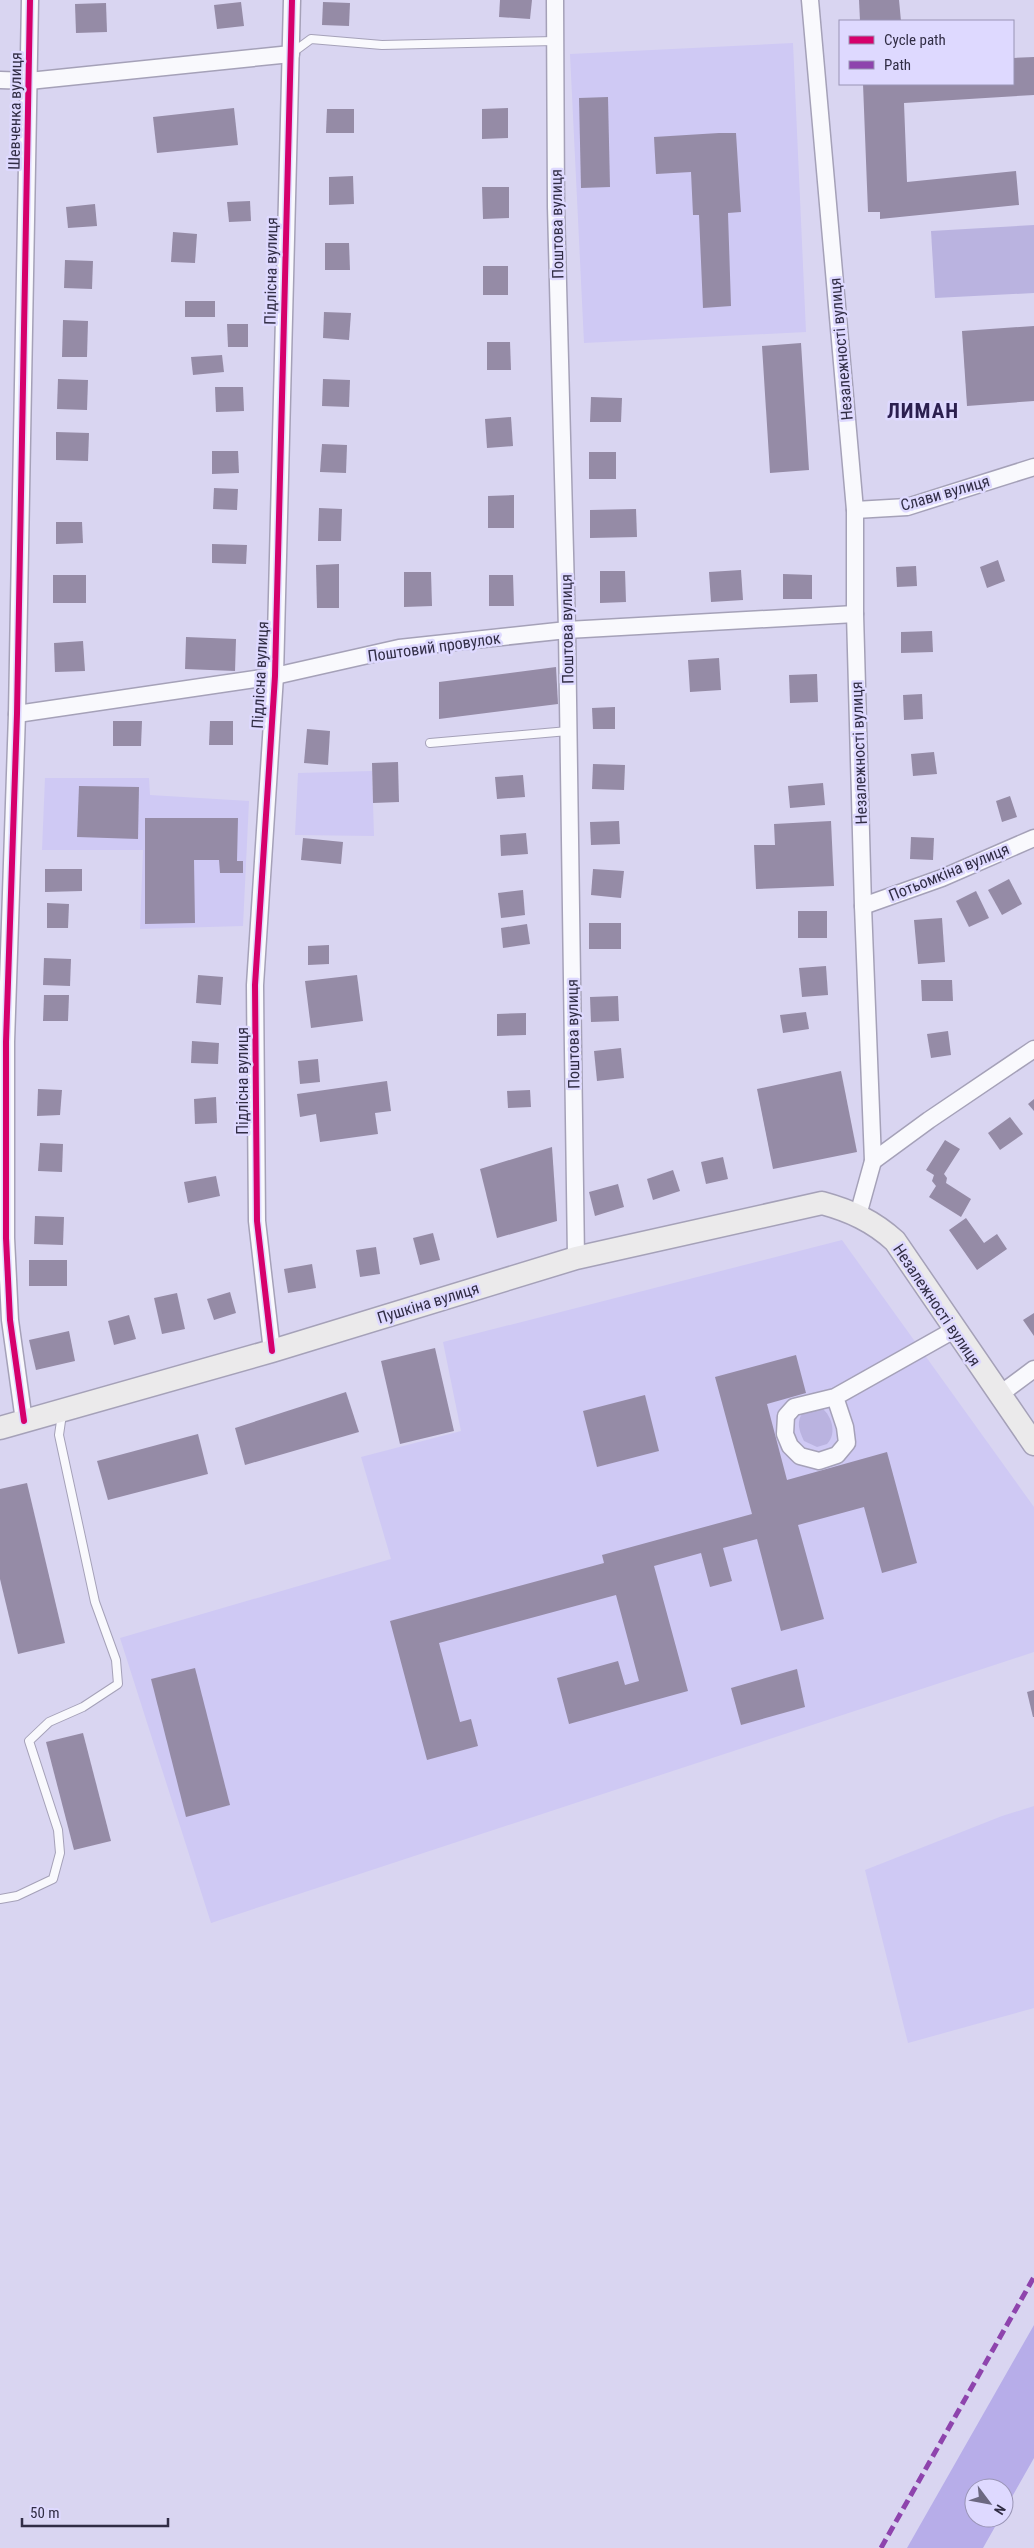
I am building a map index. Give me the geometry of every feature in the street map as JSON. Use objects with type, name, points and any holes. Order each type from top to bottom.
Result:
[{"type":"main road","name":"Пушкіна вулиця","points":[[0,1428],[272,1351],[576,1258],[822,1203],[858,1214]]},
{"type":"main road","name":"Незалежності вулиця","points":[[858,1214],[878,1226],[895,1241],[998,1395],[1034,1444]]},
{"type":"street","name":"Шевченка вулиця","points":[[24,1421],[4,1282],[6,1238],[3,1043],[7,799],[17,714],[30,0]]},
{"type":"street","name":"Підлісна вулиця","points":[[272,1351],[257,1221],[255,986],[275,676],[292,0]]},
{"type":"street","name":"Поштова вулиця","points":[[555,0],[556,207],[567,630],[576,1258]]},
{"type":"street","name":"Незалежності вулиця","points":[[810,0],[855,510],[855,614],[863,906],[873,1161],[858,1214]]},
{"type":"street","points":[[0,80],[29,81],[290,54]]},
{"type":"street","name":"Слави вулиця","points":[[855,510],[907,507],[1034,467]]},
{"type":"street","name":"Поштовий провулок","points":[[17,714],[275,676],[399,648],[567,630],[855,614]]},
{"type":"street","name":"Потьомкіна вулиця","points":[[863,906],[942,878],[1034,838]]},
{"type":"street","points":[[873,1161],[929,1120],[1034,1049]]},
{"type":"street","points":[[835,1397],[954,1330]]},
{"type":"street","points":[[998,1395],[1034,1369]]},
{"type":"lane","points":[[290,54],[311,39],[382,45],[555,40]]},
{"type":"lane","points":[[430,743],[568,731]]},
{"type":"lane","points":[[0,1899],[17,1896],[53,1879],[60,1853],[58,1830],[29,1741],[49,1722],[83,1707],[118,1684],[116,1660],[95,1602],[59,1435],[63,1410]]},
{"type":"shaded area","points":[[793,43],[806,332],[584,343],[570,54]]},
{"type":"shaded area","points":[[1034,225],[1034,293],[935,298],[931,231]]},
{"type":"shaded area","points":[[372,771],[374,836],[295,835],[298,773]]},
{"type":"shaded area","points":[[45,778],[149,778],[150,795],[249,801],[243,926],[140,929],[143,850],[42,850]]},
{"type":"shaded area","points":[[842,1240],[1034,1507],[1034,1652],[211,1923],[120,1638],[391,1559],[361,1457],[461,1431],[443,1342]]},
{"type":"shaded area","points":[[819,1406],[830,1418],[832,1434],[827,1444],[817,1447],[804,1441],[800,1432],[799,1421],[805,1409]]},
{"type":"shaded area","points":[[1034,1806],[1034,2008],[908,2043],[865,1870],[1002,1816]]},
{"type":"shaded area","points":[[1034,2325],[1034,2458],[1014,2493],[1014,2478],[964,2478],[964,2528],[994,2528],[983,2548],[907,2548]]},
{"type":"building","points":[[500,0],[532,0],[530,19],[499,17]]},
{"type":"building","points":[[859,0],[899,0],[901,20],[860,20]]},
{"type":"building","points":[[241,2],[244,26],[217,29],[214,5]]},
{"type":"building","points":[[323,2],[350,3],[349,26],[322,25]]},
{"type":"building","points":[[106,3],[107,32],[76,33],[75,4]]},
{"type":"building","points":[[1034,57],[1034,95],[904,103],[907,182],[1016,171],[1019,205],[880,219],[880,212],[868,212],[863,85],[1014,85],[1014,58]]},
{"type":"building","points":[[608,97],[610,187],[581,188],[579,98]]},
{"type":"building","points":[[234,108],[238,145],[157,153],[153,117]]},
{"type":"building","points":[[508,108],[508,138],[482,139],[482,109]]},
{"type":"building","points":[[327,109],[354,109],[354,133],[326,133]]},
{"type":"building","points":[[736,133],[741,212],[728,213],[731,306],[703,308],[699,215],[693,215],[691,172],[656,174],[654,137]]},
{"type":"building","points":[[353,176],[354,204],[329,205],[329,177]]},
{"type":"building","points":[[482,187],[509,187],[509,218],[483,219]]},
{"type":"building","points":[[250,201],[251,221],[229,222],[227,202]]},
{"type":"building","points":[[95,204],[97,226],[68,228],[66,207]]},
{"type":"building","points":[[173,232],[197,234],[195,263],[171,262]]},
{"type":"building","points":[[325,243],[349,243],[350,270],[325,270]]},
{"type":"building","points":[[65,260],[93,261],[92,289],[64,288]]},
{"type":"building","points":[[483,266],[508,266],[508,295],[483,295]]},
{"type":"building","points":[[185,301],[215,301],[215,317],[185,317]]},
{"type":"building","points":[[324,312],[351,313],[349,340],[323,338]]},
{"type":"building","points":[[63,320],[88,321],[87,357],[62,357]]},
{"type":"building","points":[[227,324],[248,324],[248,347],[228,347]]},
{"type":"building","points":[[1034,326],[1034,401],[967,406],[962,331]]},
{"type":"building","points":[[487,342],[510,342],[511,370],[487,370]]},
{"type":"building","points":[[801,343],[809,470],[770,473],[762,346]]},
{"type":"building","points":[[222,355],[224,372],[193,375],[191,357]]},
{"type":"building","points":[[58,379],[88,380],[87,410],[57,409]]},
{"type":"building","points":[[323,379],[350,380],[349,407],[322,406]]},
{"type":"building","points":[[215,387],[243,387],[244,411],[216,412]]},
{"type":"building","points":[[591,397],[622,398],[621,422],[590,422]]},
{"type":"building","points":[[511,417],[513,446],[487,448],[485,419]]},
{"type":"building","points":[[56,432],[89,433],[88,461],[56,460]]},
{"type":"building","points":[[322,444],[347,445],[346,473],[320,472]]},
{"type":"building","points":[[212,451],[238,451],[239,473],[212,474]]},
{"type":"building","points":[[589,452],[616,452],[616,479],[589,479]]},
{"type":"building","points":[[214,488],[238,489],[237,510],[213,509]]},
{"type":"building","points":[[514,495],[514,528],[488,528],[488,496]]},
{"type":"building","points":[[319,508],[342,509],[341,541],[318,541]]},
{"type":"building","points":[[636,509],[637,537],[590,538],[590,510]]},
{"type":"building","points":[[56,522],[82,522],[83,543],[56,544]]},
{"type":"building","points":[[212,544],[247,545],[246,564],[212,563]]},
{"type":"building","points":[[998,560],[1005,581],[987,588],[980,567]]},
{"type":"building","points":[[339,564],[339,608],[317,608],[316,565]]},
{"type":"building","points":[[916,566],[917,586],[897,587],[896,567]]},
{"type":"building","points":[[741,570],[743,600],[711,602],[709,572]]},
{"type":"building","points":[[600,571],[625,571],[626,602],[600,603]]},
{"type":"building","points":[[404,572],[431,572],[432,606],[404,607]]},
{"type":"building","points":[[783,574],[812,575],[812,599],[783,599]]},
{"type":"building","points":[[53,575],[86,575],[86,603],[53,603]]},
{"type":"building","points":[[489,575],[513,575],[514,606],[489,606]]},
{"type":"building","points":[[932,631],[933,652],[901,653],[901,632]]},
{"type":"building","points":[[186,637],[236,639],[235,671],[185,669]]},
{"type":"building","points":[[83,641],[85,671],[55,672],[54,643]]},
{"type":"building","points":[[719,658],[721,690],[690,692],[688,660]]},
{"type":"building","points":[[556,667],[558,704],[439,719],[439,682]]},
{"type":"building","points":[[817,674],[818,702],[790,703],[789,675]]},
{"type":"building","points":[[922,694],[923,719],[904,720],[903,695]]},
{"type":"building","points":[[615,707],[615,729],[593,729],[592,708]]},
{"type":"building","points":[[113,721],[142,721],[141,746],[113,746]]},
{"type":"building","points":[[210,721],[233,721],[233,745],[209,745]]},
{"type":"building","points":[[307,729],[330,731],[328,765],[304,763]]},
{"type":"building","points":[[934,752],[937,774],[913,776],[911,754]]},
{"type":"building","points":[[398,762],[399,802],[373,803],[372,763]]},
{"type":"building","points":[[593,764],[625,765],[624,790],[592,789]]},
{"type":"building","points":[[523,775],[525,797],[497,799],[495,777]]},
{"type":"building","points":[[823,783],[825,805],[790,808],[788,786]]},
{"type":"building","points":[[79,786],[139,787],[138,839],[77,837]]},
{"type":"building","points":[[1010,796],[1017,817],[1002,822],[996,801]]},
{"type":"building","points":[[145,818],[238,818],[237,861],[243,861],[243,873],[220,873],[219,860],[194,860],[195,923],[145,924]]},
{"type":"building","points":[[619,821],[620,844],[591,845],[590,822]]},
{"type":"building","points":[[831,821],[834,886],[756,889],[754,845],[775,845],[774,824]]},
{"type":"building","points":[[526,833],[528,854],[501,856],[500,835]]},
{"type":"building","points":[[911,837],[934,838],[933,860],[910,859]]},
{"type":"building","points":[[303,838],[343,842],[341,864],[301,860]]},
{"type":"building","points":[[45,869],[82,869],[82,891],[45,892]]},
{"type":"building","points":[[593,869],[624,871],[621,898],[591,895]]},
{"type":"building","points":[[1009,879],[1022,904],[1002,915],[988,890]]},
{"type":"building","points":[[523,890],[525,915],[501,918],[498,893]]},
{"type":"building","points":[[976,891],[989,918],[969,927],[956,901]]},
{"type":"building","points":[[47,903],[69,904],[68,928],[47,928]]},
{"type":"building","points":[[798,911],[827,911],[827,938],[798,938]]},
{"type":"building","points":[[942,918],[945,962],[918,964],[914,920]]},
{"type":"building","points":[[589,923],[621,923],[621,949],[589,949]]},
{"type":"building","points":[[527,924],[530,944],[503,948],[501,928]]},
{"type":"building","points":[[329,945],[329,964],[308,965],[308,946]]},
{"type":"building","points":[[44,958],[71,959],[70,986],[43,985]]},
{"type":"building","points":[[826,966],[828,995],[802,997],[799,968]]},
{"type":"building","points":[[198,975],[223,977],[221,1005],[196,1003]]},
{"type":"building","points":[[357,975],[363,1021],[311,1028],[305,981]]},
{"type":"building","points":[[921,980],[952,980],[953,1001],[922,1001]]},
{"type":"building","points":[[44,995],[69,995],[68,1021],[43,1021]]},
{"type":"building","points":[[618,996],[619,1021],[591,1022],[590,997]]},
{"type":"building","points":[[806,1012],[809,1029],[783,1033],[780,1015]]},
{"type":"building","points":[[526,1013],[526,1035],[497,1036],[497,1014]]},
{"type":"building","points":[[948,1031],[951,1055],[931,1058],[927,1034]]},
{"type":"building","points":[[192,1041],[219,1043],[218,1064],[191,1063]]},
{"type":"building","points":[[621,1048],[624,1078],[597,1081],[594,1051]]},
{"type":"building","points":[[318,1059],[320,1082],[300,1084],[298,1061]]},
{"type":"building","points":[[841,1071],[857,1152],[773,1169],[757,1089]]},
{"type":"building","points":[[387,1081],[391,1111],[375,1113],[378,1134],[320,1142],[316,1114],[300,1117],[297,1094]]},
{"type":"building","points":[[38,1089],[62,1090],[60,1115],[37,1116]]},
{"type":"building","points":[[530,1090],[531,1107],[508,1108],[507,1091]]},
{"type":"building","points":[[216,1097],[217,1123],[195,1124],[194,1099]]},
{"type":"building","points":[[1034,1099],[1034,1111],[1028,1104]]},
{"type":"building","points":[[1010,1117],[1023,1134],[1000,1150],[988,1133]]},
{"type":"building","points":[[945,1140],[960,1149],[944,1174],[947,1178],[946,1183],[971,1199],[961,1217],[929,1197],[936,1186],[932,1181],[934,1175],[926,1170]]},
{"type":"building","points":[[40,1143],[63,1144],[62,1172],[38,1171]]},
{"type":"building","points":[[552,1147],[557,1221],[497,1238],[480,1169]]},
{"type":"building","points":[[723,1157],[728,1179],[706,1184],[701,1162]]},
{"type":"building","points":[[673,1170],[680,1191],[653,1200],[647,1179]]},
{"type":"building","points":[[216,1176],[220,1196],[188,1203],[184,1182]]},
{"type":"building","points":[[618,1184],[624,1207],[595,1216],[589,1192]]},
{"type":"building","points":[[35,1216],[64,1217],[63,1245],[34,1244]]},
{"type":"building","points":[[966,1218],[984,1243],[997,1234],[1007,1249],[977,1270],[949,1230]]},
{"type":"building","points":[[433,1233],[440,1260],[420,1265],[413,1238]]},
{"type":"building","points":[[376,1247],[380,1274],[360,1277],[356,1250]]},
{"type":"building","points":[[29,1260],[67,1260],[67,1286],[29,1286]]},
{"type":"building","points":[[312,1264],[316,1288],[288,1293],[284,1269]]},
{"type":"building","points":[[230,1292],[236,1313],[214,1320],[207,1299]]},
{"type":"building","points":[[177,1293],[185,1329],[162,1334],[154,1298]]},
{"type":"building","points":[[1034,1313],[1034,1336],[1023,1320]]},
{"type":"building","points":[[129,1315],[136,1339],[114,1345],[108,1321]]},
{"type":"building","points":[[69,1331],[75,1361],[36,1370],[29,1340]]},
{"type":"building","points":[[435,1348],[454,1431],[400,1444],[381,1361]]},
{"type":"building","points":[[796,1355],[806,1393],[767,1404],[787,1480],[887,1452],[917,1563],[882,1573],[864,1507],[798,1525],[824,1619],[781,1631],[757,1539],[723,1548],[732,1581],[710,1587],[701,1553],[654,1566],[688,1691],[569,1724],[557,1678],[618,1661],[625,1685],[639,1681],[616,1595],[439,1643],[460,1722],[471,1719],[478,1746],[427,1760],[390,1621],[604,1563],[602,1555],[752,1514],[715,1377]]},
{"type":"building","points":[[346,1392],[359,1432],[245,1465],[235,1428]]},
{"type":"building","points":[[645,1395],[659,1451],[597,1467],[583,1411]]},
{"type":"building","points":[[198,1434],[208,1474],[108,1500],[97,1461]]},
{"type":"building","points":[[27,1483],[65,1643],[18,1654],[0,1579],[0,1489]]},
{"type":"building","points":[[195,1668],[230,1805],[186,1817],[151,1679]]},
{"type":"building","points":[[797,1669],[805,1707],[741,1725],[731,1688]]},
{"type":"building","points":[[1034,1690],[1034,1717],[1033,1717],[1027,1692]]},
{"type":"building","points":[[83,1733],[111,1841],[74,1850],[46,1742]]},
{"type":"marked path","points":[[881,2548],[1034,2277]]},
{"type":"cycle path","points":[[24,1421],[10,1320],[6,1238],[6,1042],[17,714],[30,0]]},
{"type":"cycle path","points":[[272,1351],[257,1221],[255,985],[275,676],[292,0]]},
{"type":"district","name":"ЛИМАН","points":[[923,411]]}]
